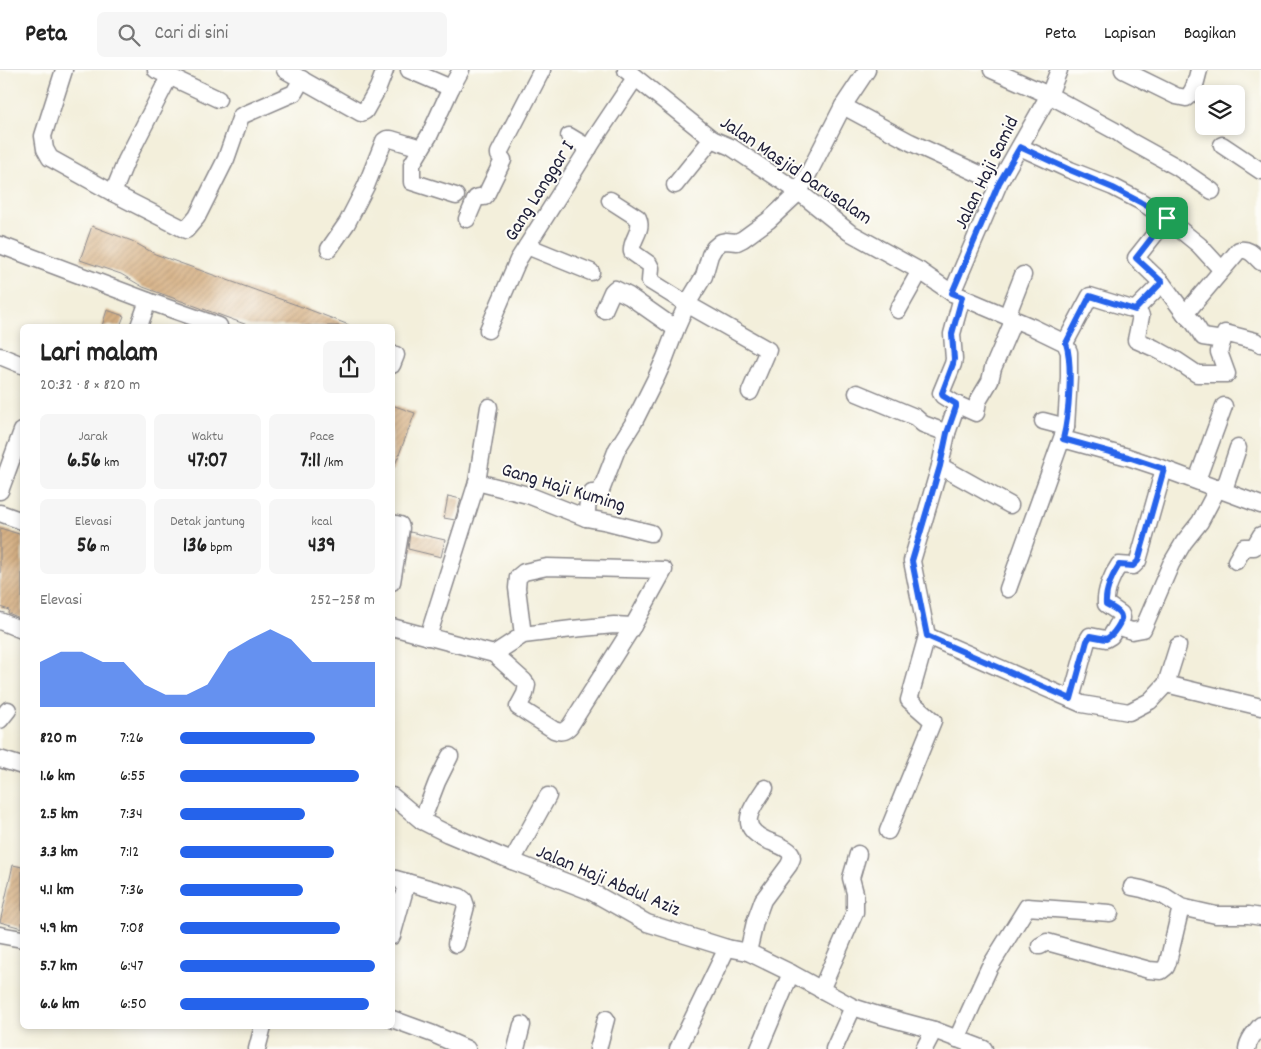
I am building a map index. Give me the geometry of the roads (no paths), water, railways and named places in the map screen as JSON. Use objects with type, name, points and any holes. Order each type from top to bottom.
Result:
[{"type":"street","points":[[64,70],[43,136],[45,149],[50,158],[186,230],[196,217],[226,159],[241,116],[294,93],[302,79]]},
{"type":"street","points":[[285,70],[359,112],[363,112],[378,88],[385,70]]},
{"type":"street","points":[[409,70],[451,88]]},
{"type":"street","points":[[456,196],[412,182],[412,164],[430,134],[461,70]]},
{"type":"street","points":[[467,219],[476,198],[486,195],[503,160],[499,153],[542,70]]},
{"type":"street","points":[[586,518],[588,502],[592,492],[600,493],[617,449],[634,422],[656,378],[687,304],[704,276],[714,248],[726,240],[737,242],[743,239],[769,220],[799,192],[843,106],[867,70]]},
{"type":"street","points":[[992,70],[1048,95],[1177,167],[1212,191]]},
{"type":"street","name":"Jalan Haji Samid","points":[[956,404],[943,396],[942,393],[954,359],[952,334],[957,295],[999,183],[1048,95],[1059,70]]},
{"type":"street","points":[[1123,70],[1176,96],[1186,98],[1193,91],[1199,70]]},
{"type":"street","points":[[113,193],[163,73],[218,100]]},
{"type":"street","name":"Jalan Masjid Darusalam","points":[[631,74],[712,139],[731,147],[799,192],[850,232],[920,271],[957,295],[1066,343]]},
{"type":"street","name":"Gang Langgar I","points":[[488,330],[518,260],[589,148],[631,74]]},
{"type":"street","points":[[843,106],[910,142],[999,183]]},
{"type":"street","points":[[569,136],[589,148]]},
{"type":"street","points":[[329,249],[347,224],[366,186],[384,141],[391,139],[420,148]]},
{"type":"street","points":[[674,185],[712,139]]},
{"type":"street","points":[[1222,144],[1261,171]]},
{"type":"street","points":[[1020,147],[1113,188],[1167,218],[1200,244],[1222,270]]},
{"type":"street","points":[[610,200],[634,215],[640,222],[640,227],[631,247],[632,252],[649,264],[650,281],[768,350],[750,392]]},
{"type":"street","points":[[1167,218],[1136,258],[1162,282],[1203,337],[1223,340]]},
{"type":"street","points":[[0,245],[213,324]]},
{"type":"street","points":[[527,246],[591,272]]},
{"type":"street","points":[[1185,314],[1237,252],[1245,250],[1251,252],[1261,262]]},
{"type":"street","points":[[898,310],[920,271]]},
{"type":"street","points":[[888,831],[933,721],[909,700],[927,636],[912,561],[956,404],[976,413],[978,401],[990,381],[1023,275]]},
{"type":"street","points":[[1135,310],[1162,282]]},
{"type":"street","points":[[604,310],[615,289],[676,329]]},
{"type":"street","points":[[1008,590],[1064,433],[1069,377],[1069,352],[1066,343],[1090,296],[1135,310],[1141,316],[1136,340],[1176,360],[1197,374],[1227,374],[1219,352],[1225,333],[1261,344]]},
{"type":"street","points":[[139,324],[148,301]]},
{"type":"street","points":[[0,356],[20,364]]},
{"type":"street","points":[[857,393],[915,417],[922,424],[947,433]]},
{"type":"street","points":[[1197,480],[1224,406]]},
{"type":"street","points":[[477,482],[489,407]]},
{"type":"street","points":[[1043,421],[1064,433],[1197,480],[1261,505]]},
{"type":"street","points":[[0,491],[20,436]]},
{"type":"street","points":[[1117,626],[1132,631],[1143,629],[1171,564],[1221,489],[1238,448]]},
{"type":"street","points":[[940,466],[1010,505]]},
{"type":"street","points":[[1071,699],[1090,636],[1106,639],[1112,636],[1122,618],[1121,614],[1106,604],[1107,592],[1119,565],[1133,566],[1138,561],[1164,469]]},
{"type":"street","name":"Gang Haji Kuming","points":[[428,637],[477,482],[528,495],[586,518],[651,533]]},
{"type":"street","points":[[0,513],[20,520]]},
{"type":"street","points":[[395,524],[400,525],[401,528],[395,564]]},
{"type":"street","points":[[1236,561],[1241,550],[1254,547],[1261,535]]},
{"type":"street","points":[[395,628],[494,654],[527,685],[525,694],[518,707],[554,730],[564,731],[570,726],[634,626],[664,570],[547,567],[524,572],[518,577],[517,588],[523,635]]},
{"type":"street","points":[[0,622],[20,629]]},
{"type":"street","points":[[494,654],[523,635],[614,625],[634,626]]},
{"type":"street","points":[[927,636],[1082,704],[1129,712],[1150,701],[1166,684],[1178,646]]},
{"type":"street","points":[[1166,684],[1261,707]]},
{"type":"street","points":[[422,821],[437,782],[450,756]]},
{"type":"street","points":[[0,759],[20,765]]},
{"type":"street","points":[[748,952],[755,922],[764,900],[792,858],[791,853],[787,849],[758,837],[751,829],[748,820],[752,808],[765,788]]},
{"type":"street","points":[[512,861],[548,796]]},
{"type":"street","name":"Jalan Haji Abdul Aziz","points":[[395,798],[422,821],[448,834],[592,892],[647,923],[727,948],[748,952],[853,1007],[934,1030],[984,1049]]},
{"type":"street","points":[[821,990],[855,912],[855,893],[851,878],[858,854]]},
{"type":"street","points":[[395,915],[400,880],[460,897],[466,904],[456,944]]},
{"type":"street","points":[[1132,887],[1164,896],[1181,907],[1216,915],[1261,917]]},
{"type":"street","points":[[957,1039],[989,968],[1028,907],[1110,914]]},
{"type":"street","points":[[1040,946],[1047,942],[1149,970],[1161,971],[1166,968],[1168,962],[1181,907]]},
{"type":"street","points":[[0,935],[20,939]]},
{"type":"street","points":[[678,1049],[727,948]]},
{"type":"street","points":[[759,1049],[791,973]]},
{"type":"street","points":[[834,1049],[853,1007]]},
{"type":"street","points":[[395,1020],[466,1049]]},
{"type":"street","points":[[598,1049],[606,1020]]},
{"type":"street","points":[[516,1049],[522,1025]]},
{"type":"street","points":[[1247,1049],[1253,1035],[1261,1025]]},
{"type":"street","points":[[257,1049],[262,1029]]},
{"type":"street","points":[[924,1049],[934,1030]]}]
